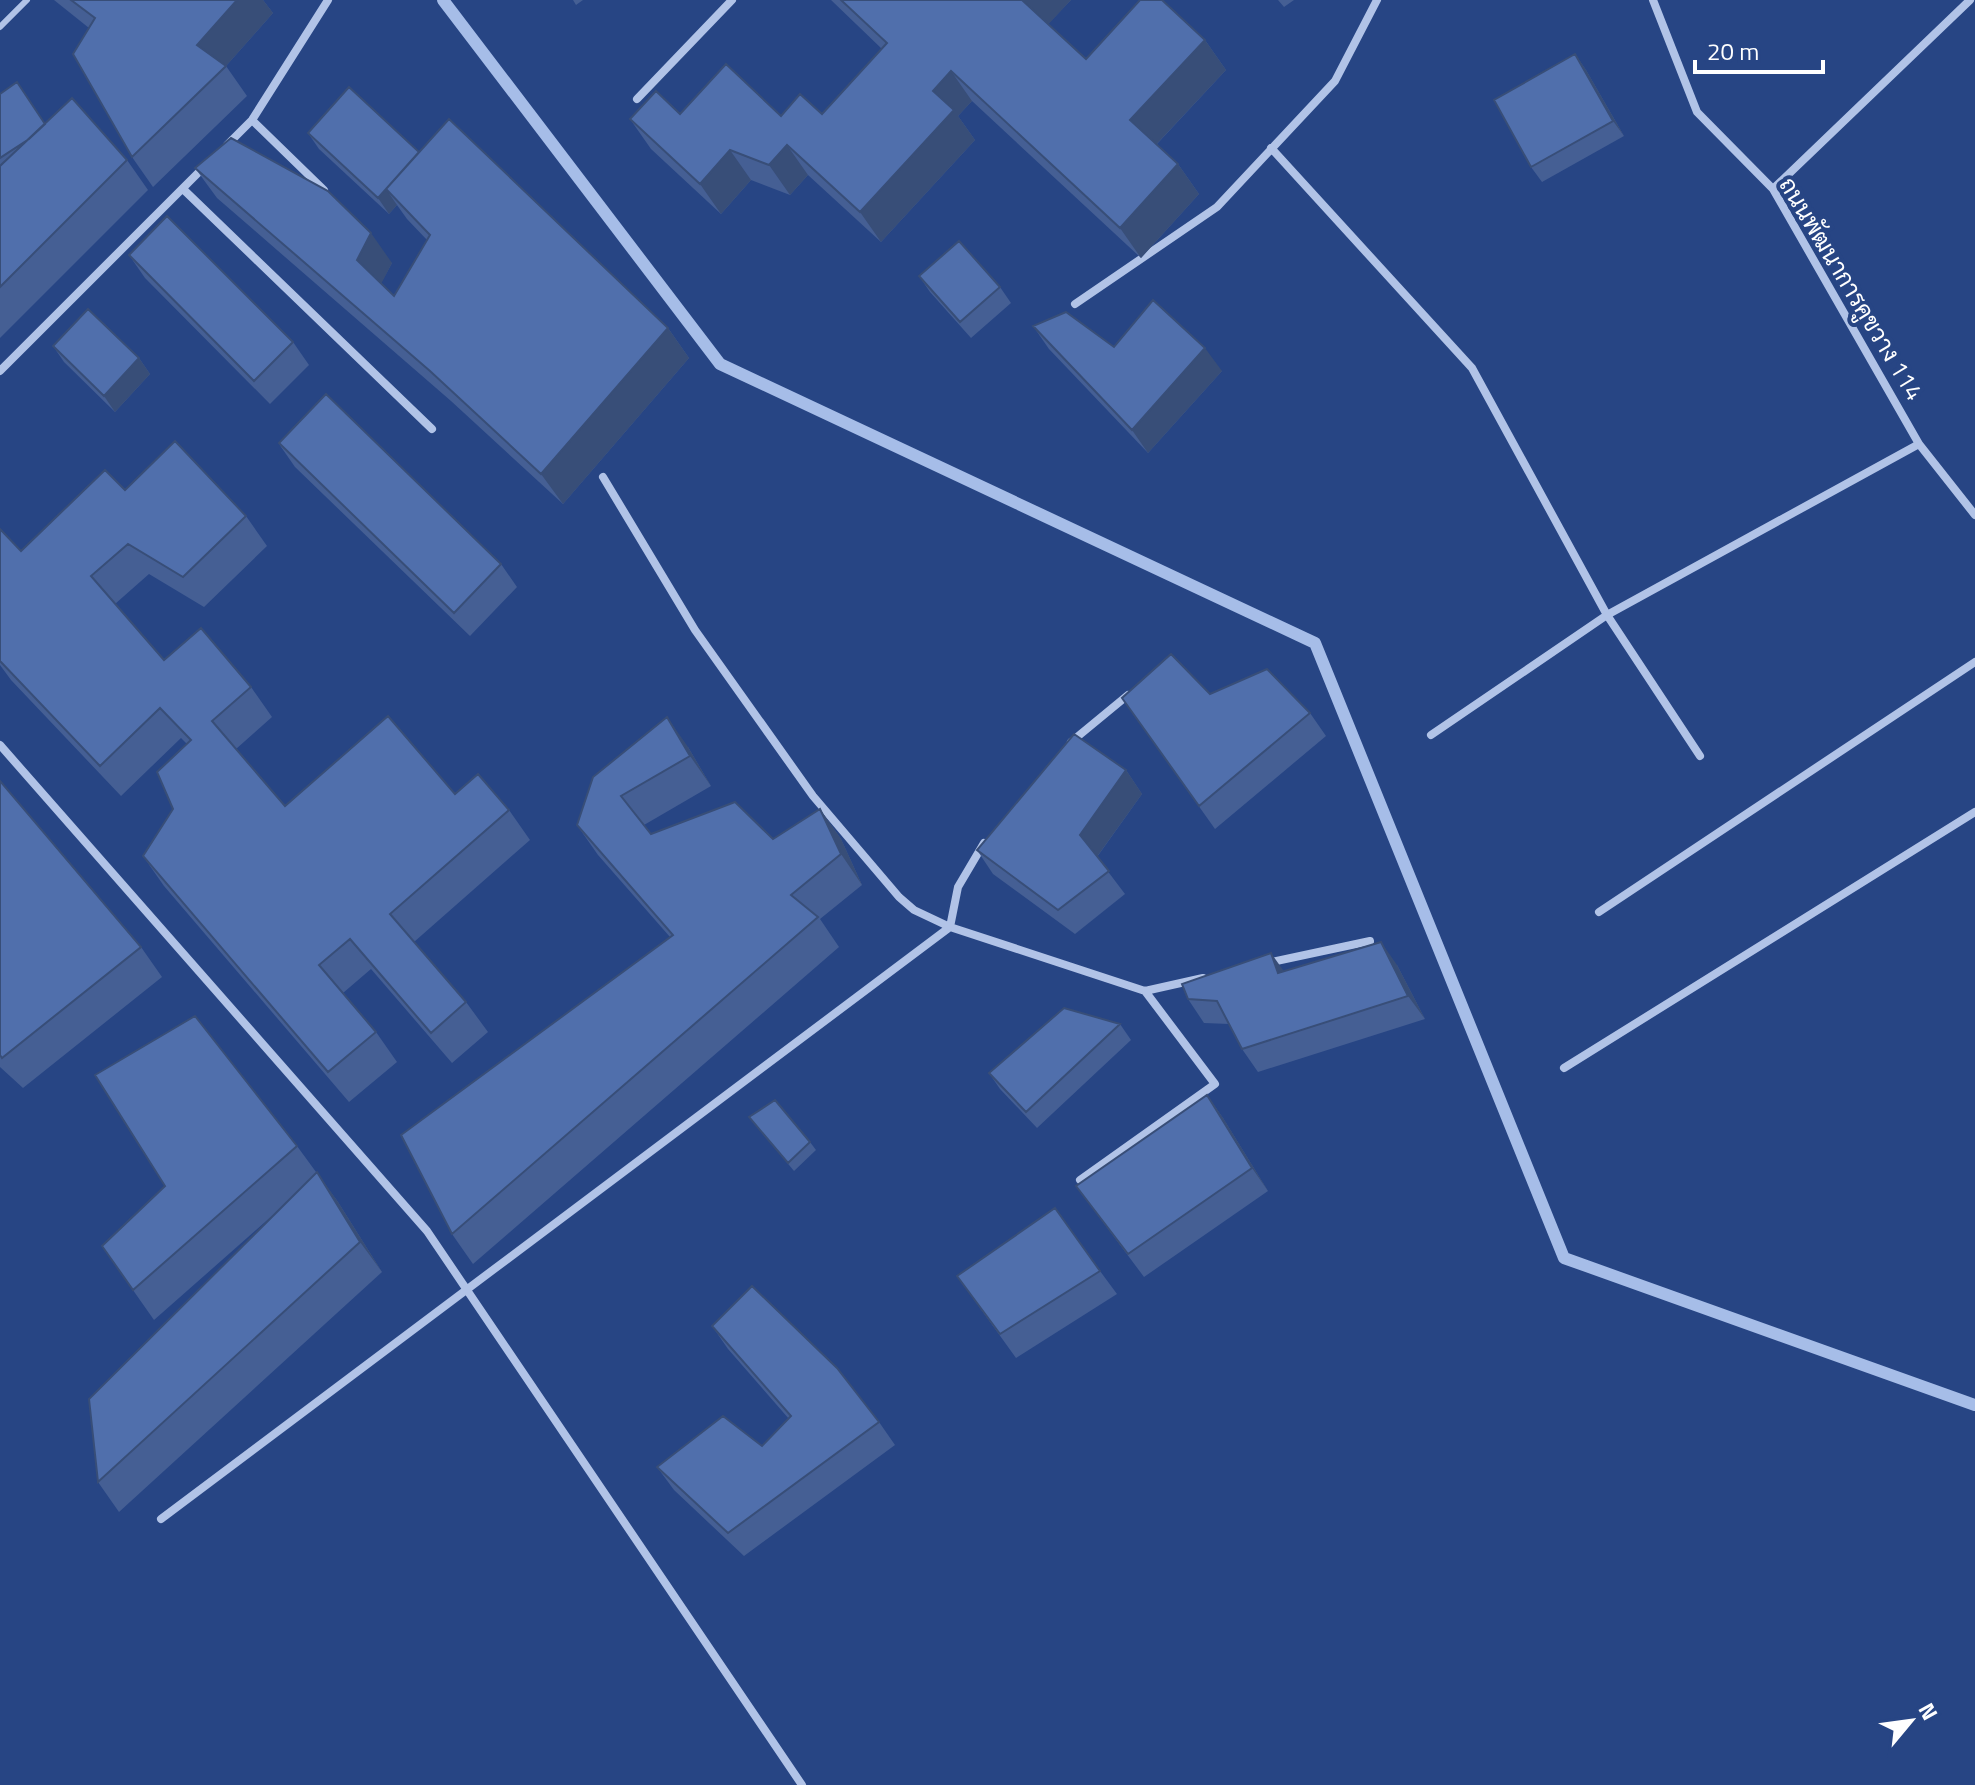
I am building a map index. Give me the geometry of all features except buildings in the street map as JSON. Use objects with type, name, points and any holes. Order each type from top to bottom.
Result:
[{"type":"street","points":[[222,149],[252,120],[328,0]]},
{"type":"street","points":[[637,99],[732,0]]},
{"type":"street","points":[[1075,304],[1217,207],[1335,81],[1377,0]]},
{"type":"street","name":"ถนนพัฒนาการคูขวาง 114","points":[[1653,0],[1697,112],[1773,189],[1919,444],[1975,515]]},
{"type":"street","points":[[1773,189],[1970,0]]},
{"type":"street","points":[[252,120],[324,190]]},
{"type":"street","points":[[1271,148],[1472,368],[1607,615],[1700,756]]},
{"type":"street","points":[[0,371],[213,159]]},
{"type":"street","points":[[183,189],[432,429]]},
{"type":"street","points":[[1431,735],[1607,615],[1919,444]]},
{"type":"street","points":[[603,477],[668,591],[813,796],[899,897],[914,910],[950,927],[1145,991],[1220,974]]},
{"type":"street","points":[[1599,912],[1975,662]]},
{"type":"street","points":[[1065,749],[1142,683]]},
{"type":"street","points":[[0,745],[427,1231],[466,1293],[802,1785]]},
{"type":"street","points":[[1564,1068],[1975,812]]},
{"type":"street","points":[[161,1519],[950,927],[958,887],[988,838]]},
{"type":"street","points":[[1250,967],[1370,941]]},
{"type":"street","points":[[1080,1180],[1215,1084],[1145,991]]},
{"type":"lane","points":[[0,27],[27,0]]},
{"type":"waterway","points":[[443,0],[720,364],[1315,643],[1564,1258],[1975,1405]]}]
